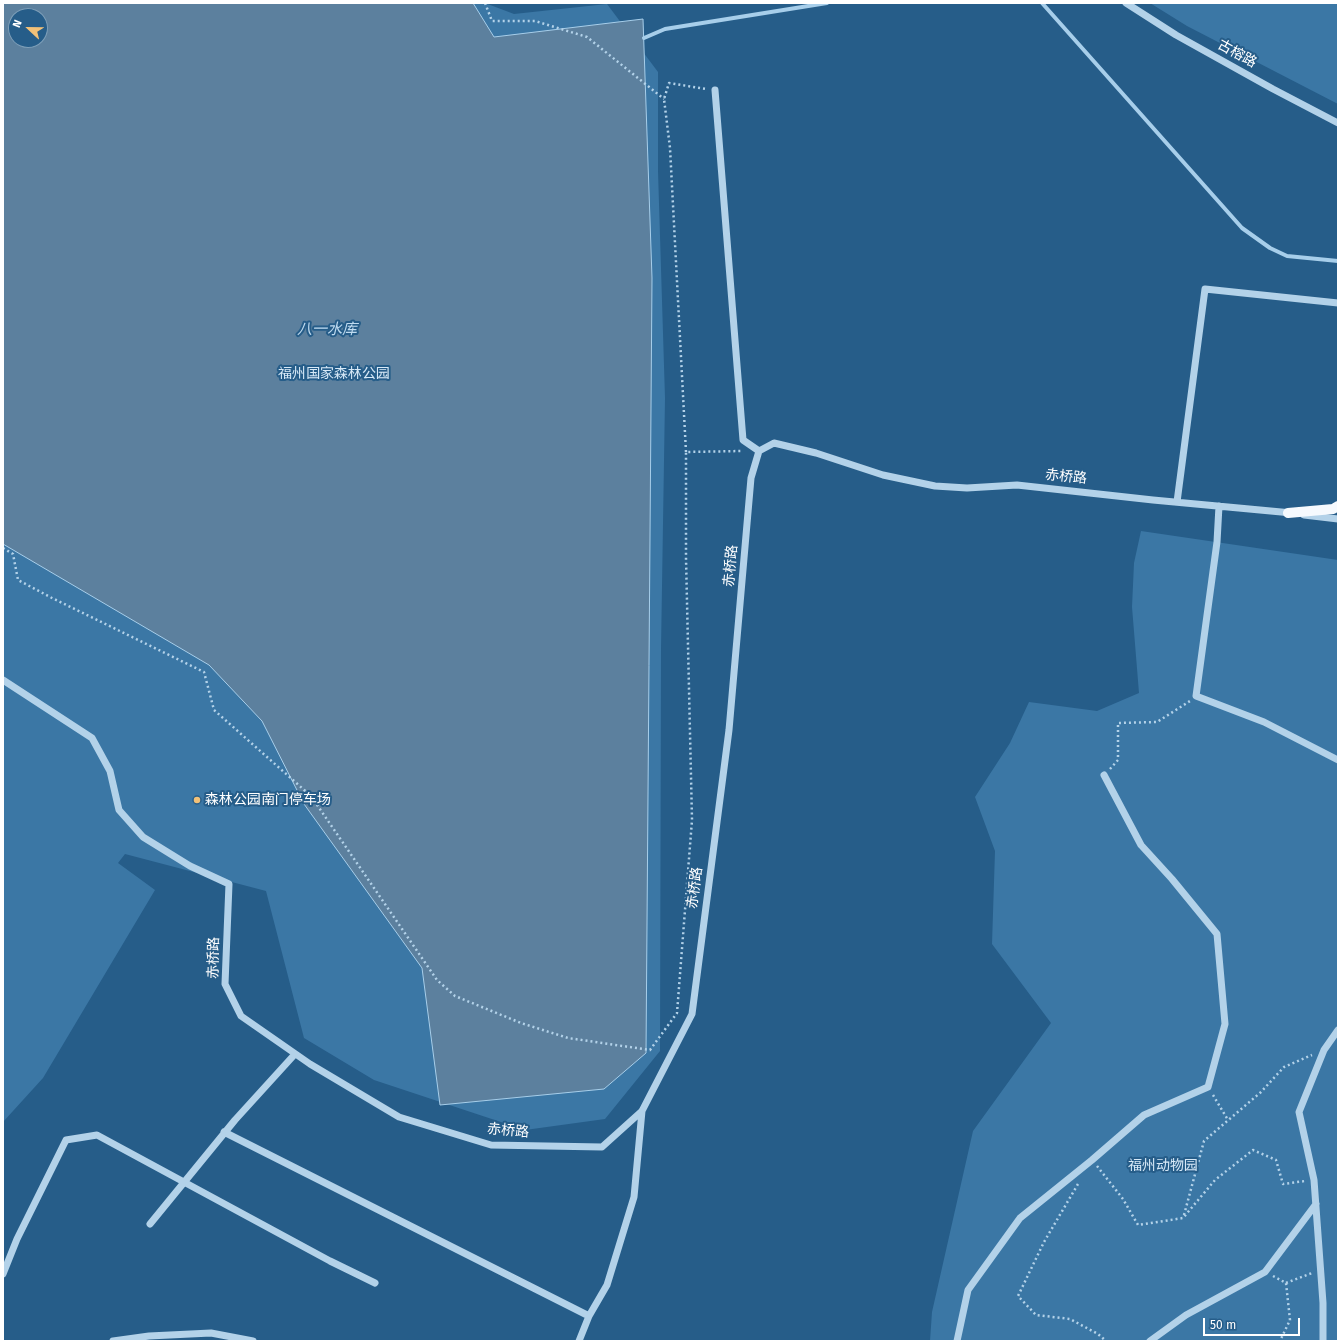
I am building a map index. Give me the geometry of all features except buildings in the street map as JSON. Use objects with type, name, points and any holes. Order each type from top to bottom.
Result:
[{"type":"main road","points":[[1288,513],[1333,509],[1338,506]]},
{"type":"street","name":"古榕路","points":[[1126,3],[1186,41],[1338,123]]},
{"type":"street","points":[[715,90],[743,440],[759,451]]},
{"type":"street","points":[[1177,502],[1205,289],[1338,302]]},
{"type":"street","name":"赤桥路","points":[[3,680],[92,738],[110,771],[118,810],[143,837],[190,866],[229,884],[225,984],[241,1016],[310,1064],[399,1117],[491,1145],[602,1147],[642,1111],[692,1014],[729,730],[751,478],[759,451],[774,443],[816,453],[883,475],[935,486],[968,488],[1017,485],[1338,519]]},
{"type":"street","points":[[1219,506],[1216,542],[1196,696],[1264,722],[1338,760]]},
{"type":"street","points":[[957,1341],[968,1290],[1020,1218],[1092,1160],[1144,1115],[1208,1087],[1225,1024],[1217,934],[1172,879],[1141,845],[1104,775]]},
{"type":"street","points":[[1322,1341],[1323,1303],[1314,1180],[1299,1112],[1324,1050],[1338,1030]]},
{"type":"street","points":[[150,1224],[224,1132],[296,1054]]},
{"type":"street","points":[[579,1341],[589,1316],[607,1285],[634,1197],[642,1111]]},
{"type":"street","points":[[224,1132],[589,1316]]},
{"type":"street","points":[[3,1274],[17,1239],[66,1140],[97,1135],[330,1261],[375,1283]]},
{"type":"street","points":[[1150,1341],[1186,1315],[1265,1272],[1316,1204]]},
{"type":"street","points":[[113,1341],[149,1336],[211,1333],[253,1341]]},
{"type":"path","points":[[485,3],[492,21],[535,21],[587,37],[664,99]]},
{"type":"path","points":[[3,548],[13,554],[18,580],[204,672],[214,710],[311,796],[437,980],[455,996],[521,1023],[568,1038],[650,1050],[677,1013],[692,820],[686,558],[686,452],[670,148],[664,99],[669,83],[715,90]]},
{"type":"path","points":[[686,452],[759,451]]},
{"type":"path","points":[[1104,775],[1118,760],[1118,723],[1157,722],[1196,696]]},
{"type":"path","points":[[1183,1218],[1204,1141],[1262,1092],[1284,1067],[1324,1050]]},
{"type":"path","points":[[1208,1087],[1228,1120]]},
{"type":"path","points":[[1092,1160],[1123,1200],[1138,1225],[1183,1218],[1215,1180],[1253,1150],[1276,1160],[1283,1184],[1314,1180]]},
{"type":"path","points":[[1081,1180],[1044,1242],[1018,1296],[1036,1315],[1070,1319],[1098,1334],[1106,1341]]},
{"type":"path","points":[[1265,1272],[1286,1282],[1321,1270]]},
{"type":"path","points":[[1280,1341],[1290,1320],[1286,1282]]},
{"type":"green space","name":"八一水库","points":[[3,3],[485,3],[514,14],[607,4],[658,72],[658,171],[665,398],[661,649],[660,1051],[605,1119],[525,1130],[374,1080],[304,1038],[266,891],[125,854],[118,863],[155,890],[43,1078],[3,1122]]},
{"type":"green space","points":[[1150,3],[1338,3],[1338,104],[1187,26]]},
{"type":"green space","name":"福州动物园","points":[[1141,531],[1338,560],[1338,1341],[930,1341],[932,1312],[973,1131],[1051,1023],[992,944],[995,851],[975,797],[1010,743],[1029,702],[1097,711],[1139,693],[1132,607],[1134,563]]},
{"type":"water","name":"八一水库","points":[[3,3],[473,3],[494,37],[643,19],[652,278],[646,1053],[604,1089],[440,1105],[422,968],[304,804],[262,721],[209,665],[3,544]]},
{"type":"waterway","points":[[644,38],[665,29],[827,3]]},
{"type":"waterway","points":[[1042,3],[1242,228],[1270,248],[1287,256],[1338,261]]},
{"type":"place","name":"森林公园南门停车场","points":[[197,800]]},
{"type":"park label","name":"福州国家森林公园","points":[[334,374]]}]
